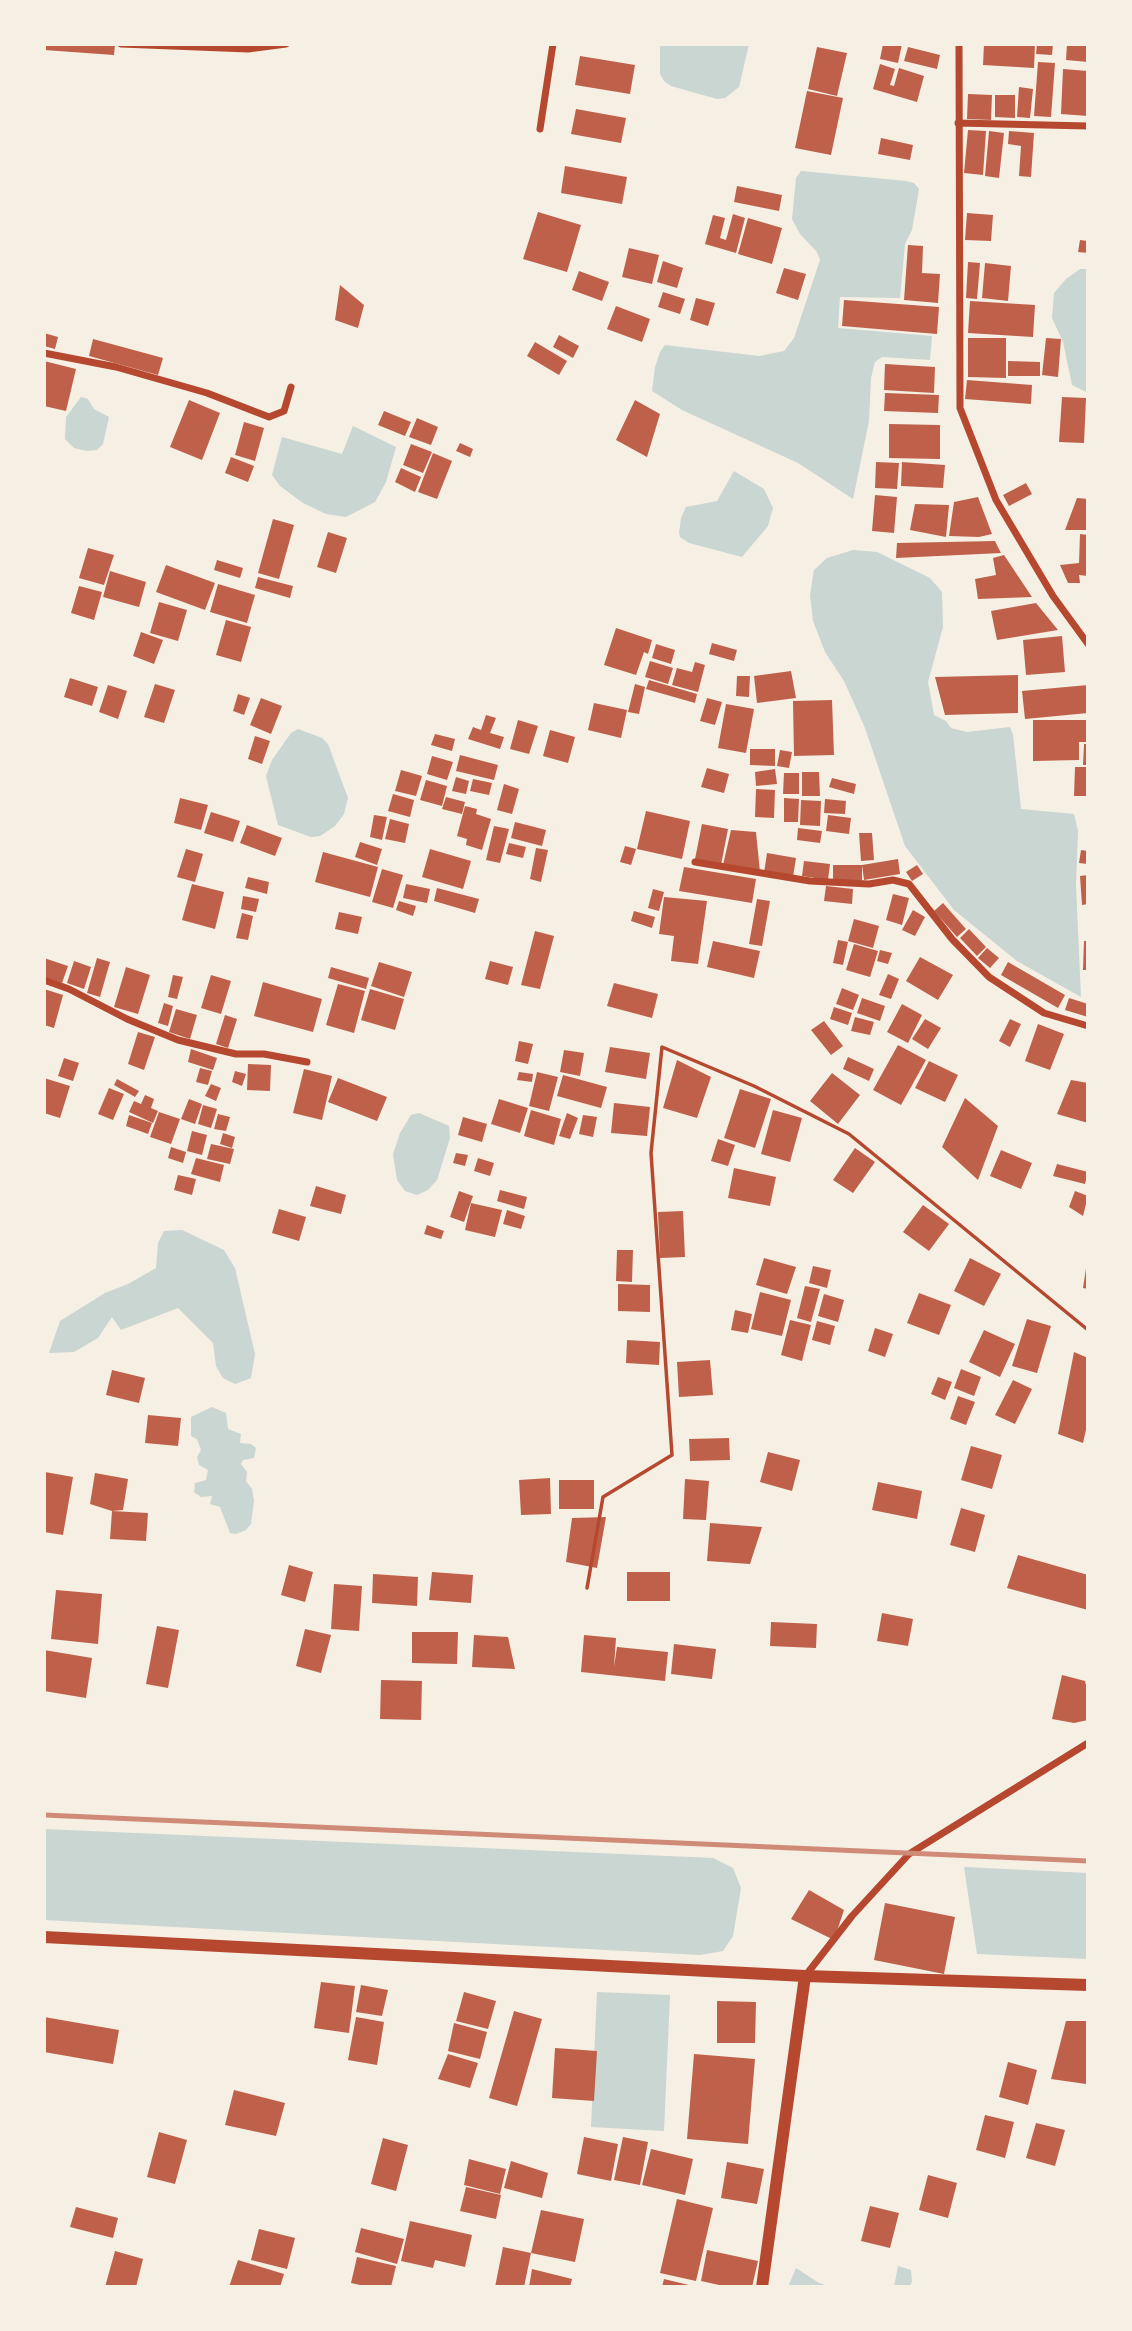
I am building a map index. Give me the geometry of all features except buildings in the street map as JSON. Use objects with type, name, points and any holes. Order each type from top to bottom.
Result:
[{"type":"street","points":[[121,44],[248,49],[286,44]]},
{"type":"street","points":[[540,129],[553,44]]},
{"type":"street","points":[[959,44],[957,122],[960,408],[996,500],[1053,596],[1088,644]]},
{"type":"street","points":[[957,122],[1088,126]]},
{"type":"street","points":[[44,353],[129,371],[207,393],[268,417],[284,411],[291,387]]},
{"type":"street","points":[[695,862],[810,881],[869,884],[893,880],[909,884],[952,939],[989,977],[1044,1013],[1088,1026]]},
{"type":"street","points":[[44,980],[178,1040],[236,1054],[264,1055],[307,1062]]},
{"type":"street","points":[[762,2287],[805,1976],[852,1916],[909,1854],[1088,1743]]},
{"type":"street","points":[[44,1937],[805,1976],[1088,1985]]},
{"type":"path","points":[[587,1588],[603,1497],[672,1455],[651,1153],[662,1047],[754,1086],[849,1134],[1088,1330]]},
{"type":"shaded area","points":[[660,44],[749,44],[739,87],[725,98],[717,99],[671,86],[660,74]]},
{"type":"shaded area","points":[[801,171],[906,181],[914,183],[919,189],[912,230],[905,244],[900,298],[840,297],[838,328],[932,336],[930,360],[882,357],[875,362],[871,378],[869,421],[853,499],[798,463],[682,410],[652,391],[655,367],[665,345],[759,356],[784,351],[794,338],[820,260],[792,219],[796,178]]},
{"type":"shaded area","points":[[1080,269],[1088,269],[1088,393],[1072,385],[1063,342],[1052,318],[1054,293],[1066,279]]},
{"type":"shaded area","points":[[81,397],[88,399],[94,409],[109,417],[103,444],[97,450],[74,448],[65,439],[66,417]]},
{"type":"shaded area","points":[[353,426],[396,447],[386,482],[375,502],[346,517],[326,514],[303,503],[280,486],[272,475],[282,437],[342,454]]},
{"type":"shaded area","points":[[734,471],[764,489],[773,508],[768,526],[742,557],[689,543],[680,537],[679,533],[686,507],[717,501]]},
{"type":"shaded area","points":[[853,550],[877,552],[930,578],[942,592],[943,627],[928,682],[934,715],[946,721],[951,728],[967,732],[1010,727],[1021,809],[1074,814],[1078,831],[1076,885],[1081,997],[1017,961],[954,910],[905,846],[865,728],[844,681],[825,652],[813,621],[810,595],[814,570],[827,558]]},
{"type":"shaded area","points":[[298,729],[322,738],[328,744],[348,798],[344,814],[335,826],[320,836],[311,837],[278,825],[266,776],[272,760],[291,733]]},
{"type":"shaded area","points":[[419,1113],[449,1126],[450,1138],[437,1180],[428,1190],[417,1195],[405,1191],[397,1180],[393,1154],[400,1133],[411,1115]]},
{"type":"shaded area","points":[[182,1230],[224,1250],[235,1268],[255,1354],[251,1378],[235,1384],[223,1378],[216,1366],[213,1343],[178,1308],[121,1330],[112,1317],[98,1338],[74,1352],[49,1353],[60,1321],[105,1293],[156,1268],[158,1243],[164,1231]]},
{"type":"shaded area","points":[[212,1407],[226,1413],[228,1429],[241,1434],[240,1443],[251,1444],[256,1448],[254,1458],[243,1460],[241,1464],[247,1472],[246,1481],[252,1489],[254,1501],[251,1524],[246,1530],[236,1534],[230,1533],[220,1507],[210,1504],[212,1496],[201,1497],[194,1492],[195,1483],[206,1480],[208,1470],[199,1465],[197,1457],[201,1450],[197,1439],[191,1436],[191,1417]]},
{"type":"shaded area","points":[[44,1829],[713,1858],[733,1868],[741,1888],[733,1936],[723,1951],[700,1955],[44,1920]]},
{"type":"shaded area","points":[[964,1867],[1088,1873],[1088,1959],[977,1954]]},
{"type":"shaded area","points":[[597,1992],[670,1995],[664,2131],[591,2127]]},
{"type":"shaded area","points":[[898,2266],[911,2270],[910,2287],[894,2287]]},
{"type":"shaded area","points":[[796,2268],[819,2283],[831,2287],[788,2287]]},
{"type":"railway","points":[[44,1815],[1088,1861]]}]
